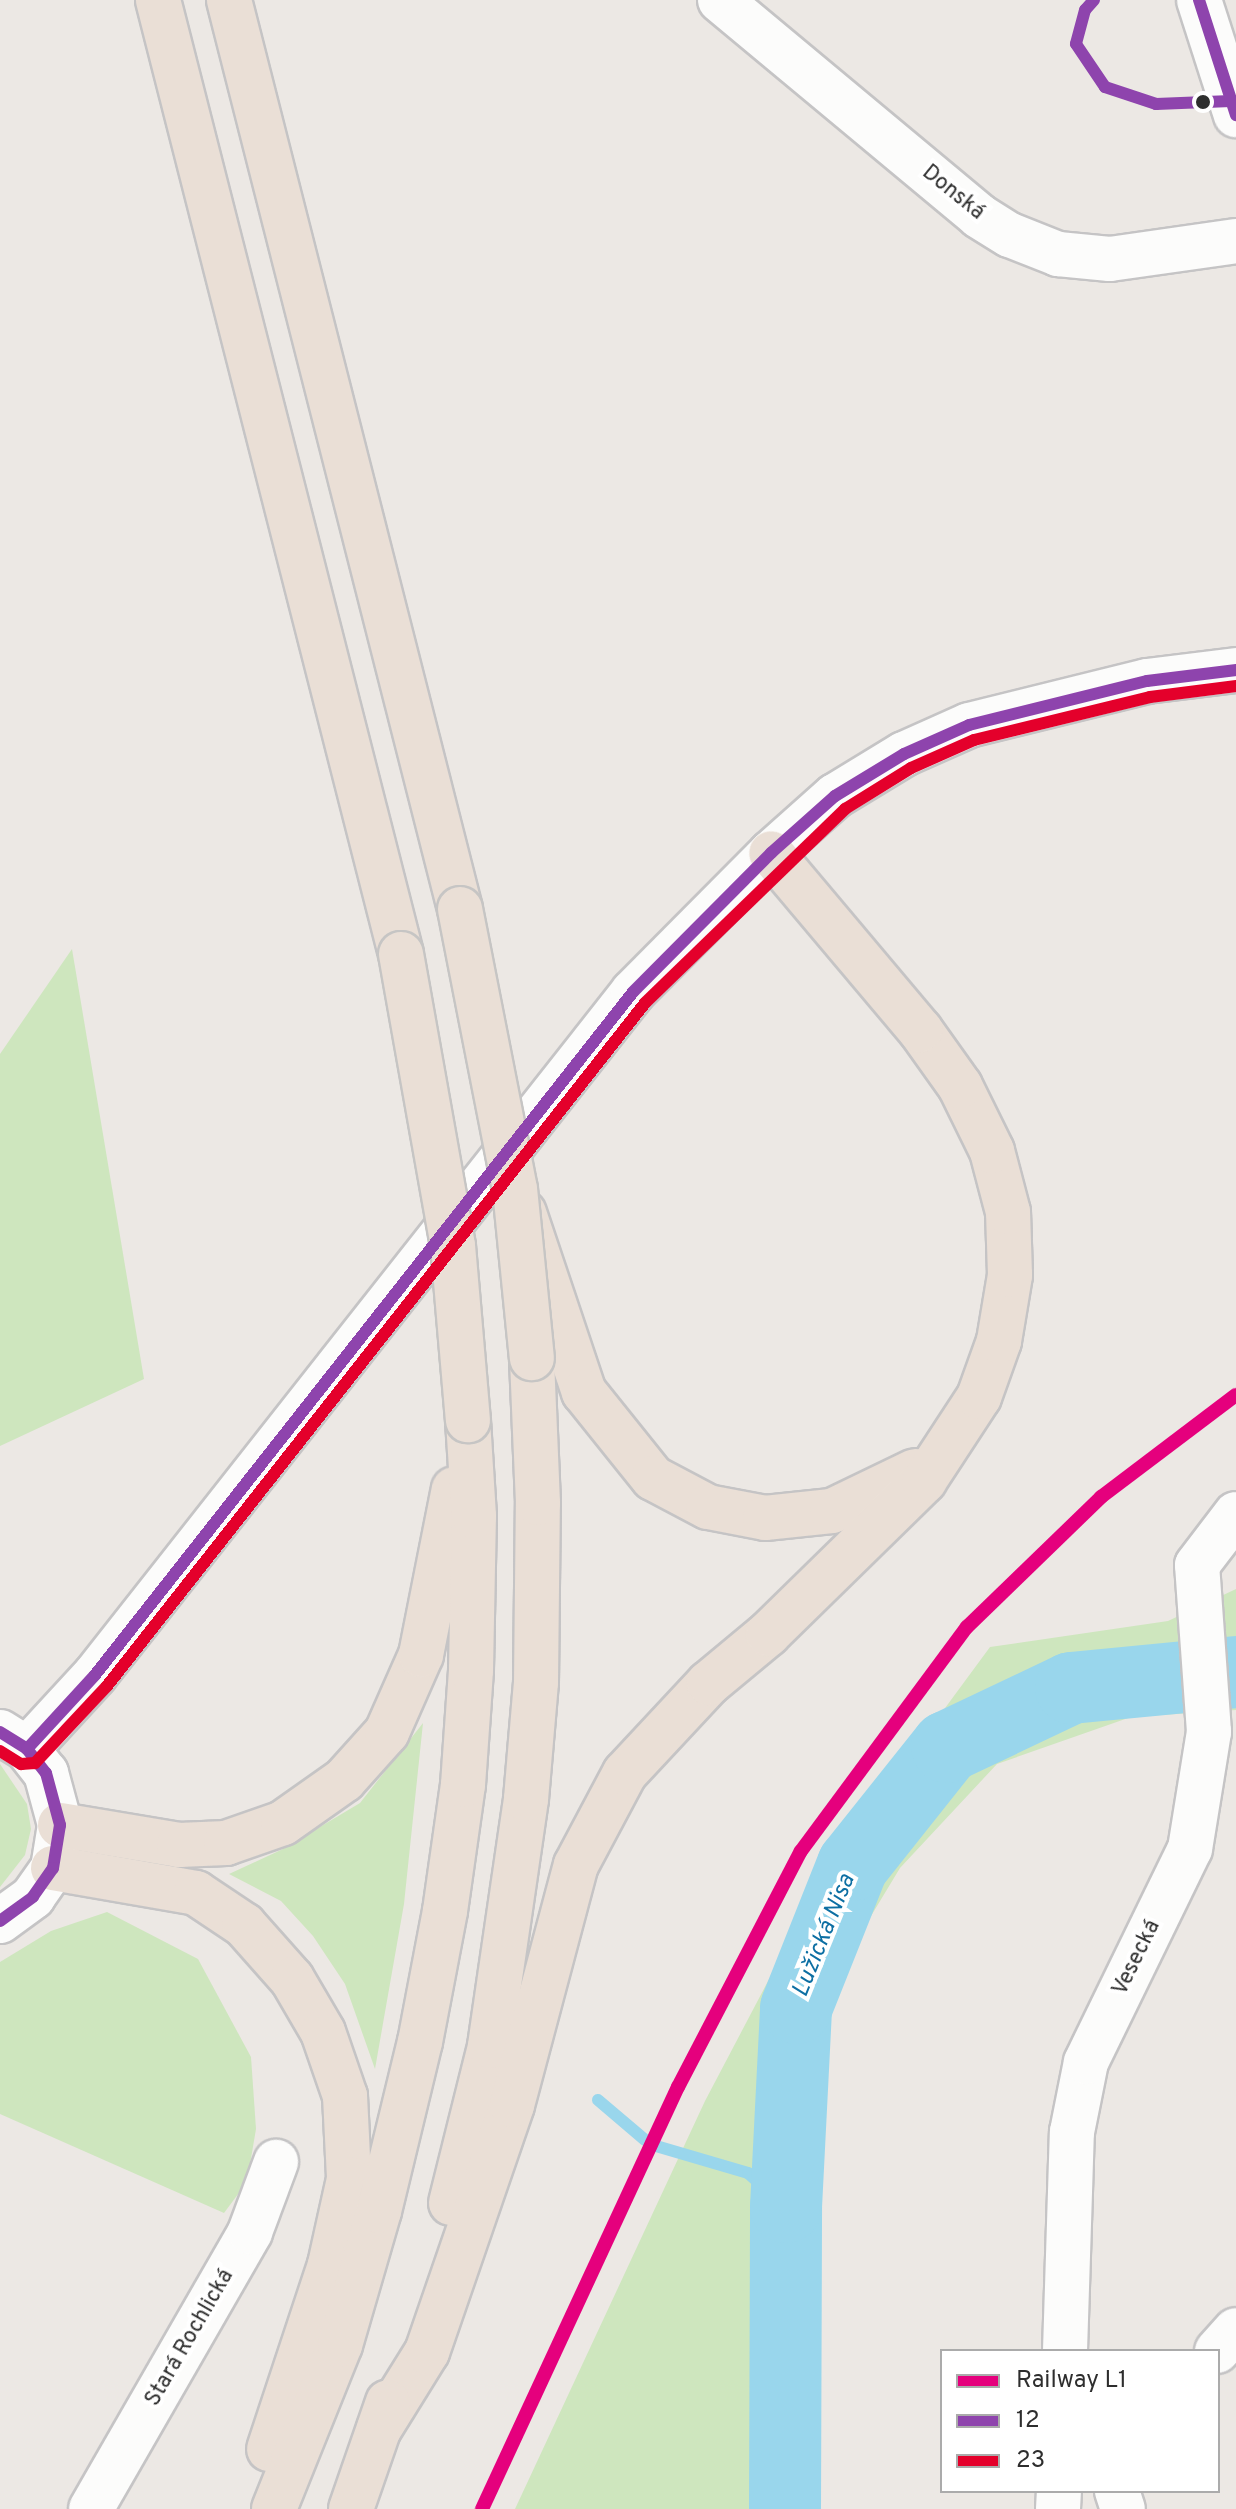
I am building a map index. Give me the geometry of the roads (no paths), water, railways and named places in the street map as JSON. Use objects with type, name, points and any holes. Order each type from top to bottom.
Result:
[{"type":"highway","points":[[158,0],[401,954],[453,1246],[474,1516],[471,1670],[463,1785],[420,2042],[353,2300],[274,2509]]},
{"type":"highway","points":[[229,0],[460,909],[515,1189],[532,1358],[538,1503],[536,1682],[513,1916],[490,2046],[446,2222],[351,2509]]},
{"type":"highway","points":[[379,2429],[427,2352],[512,2105],[576,1865],[625,1773],[709,1683],[768,1634],[924,1481],[979,1397],[999,1341],[1010,1275],[1008,1212],[992,1151],[960,1086],[920,1030],[771,853]]},
{"type":"highway","points":[[515,1189],[584,1392],[653,1478],[708,1507],[765,1518],[832,1511],[942,1456]]},
{"type":"highway","points":[[60,1825],[179,1845],[226,1843],[283,1823],[344,1780],[387,1732],[421,1655],[468,1420]]},
{"type":"highway","points":[[53,1868],[196,1893],[244,1925],[292,1979],[323,2032],[345,2096],[349,2179],[330,2265],[251,2509]]},
{"type":"street","name":"Donská","points":[[720,0],[979,216],[1010,235],[1058,254],[1110,259],[1236,241]]},
{"type":"street","points":[[1199,0],[1236,115]]},
{"type":"street","points":[[0,1921],[33,1897],[53,1868],[60,1825],[46,1773],[9,1732],[95,1675],[624,1003],[771,853],[835,796],[904,754],[969,725],[1147,681],[1236,670]]},
{"type":"street","name":"Vesecká","points":[[1065,2349],[1072,2132],[1086,2062],[1190,1849],[1209,1732],[1198,1580],[1236,1514]]},
{"type":"street","name":"Stará Rochlická","points":[[91,2509],[250,2232],[276,2162]]},
{"type":"street","points":[[1219,2349],[1236,2330]]},
{"type":"waterway","name":"Lužická Nisa","points":[[785,2509],[786,2207],[796,2008],[853,1865],[947,1747],[1071,1688],[1236,1672]]},
{"type":"waterway","points":[[598,2100],[645,2140]]},
{"type":"waterway","points":[[656,2146],[748,2173],[786,2207]]},
{"type":"rail line","name":"L1","points":[[482,2509],[678,2087],[801,1851],[967,1627],[1101,1497],[1236,1395]]}]
